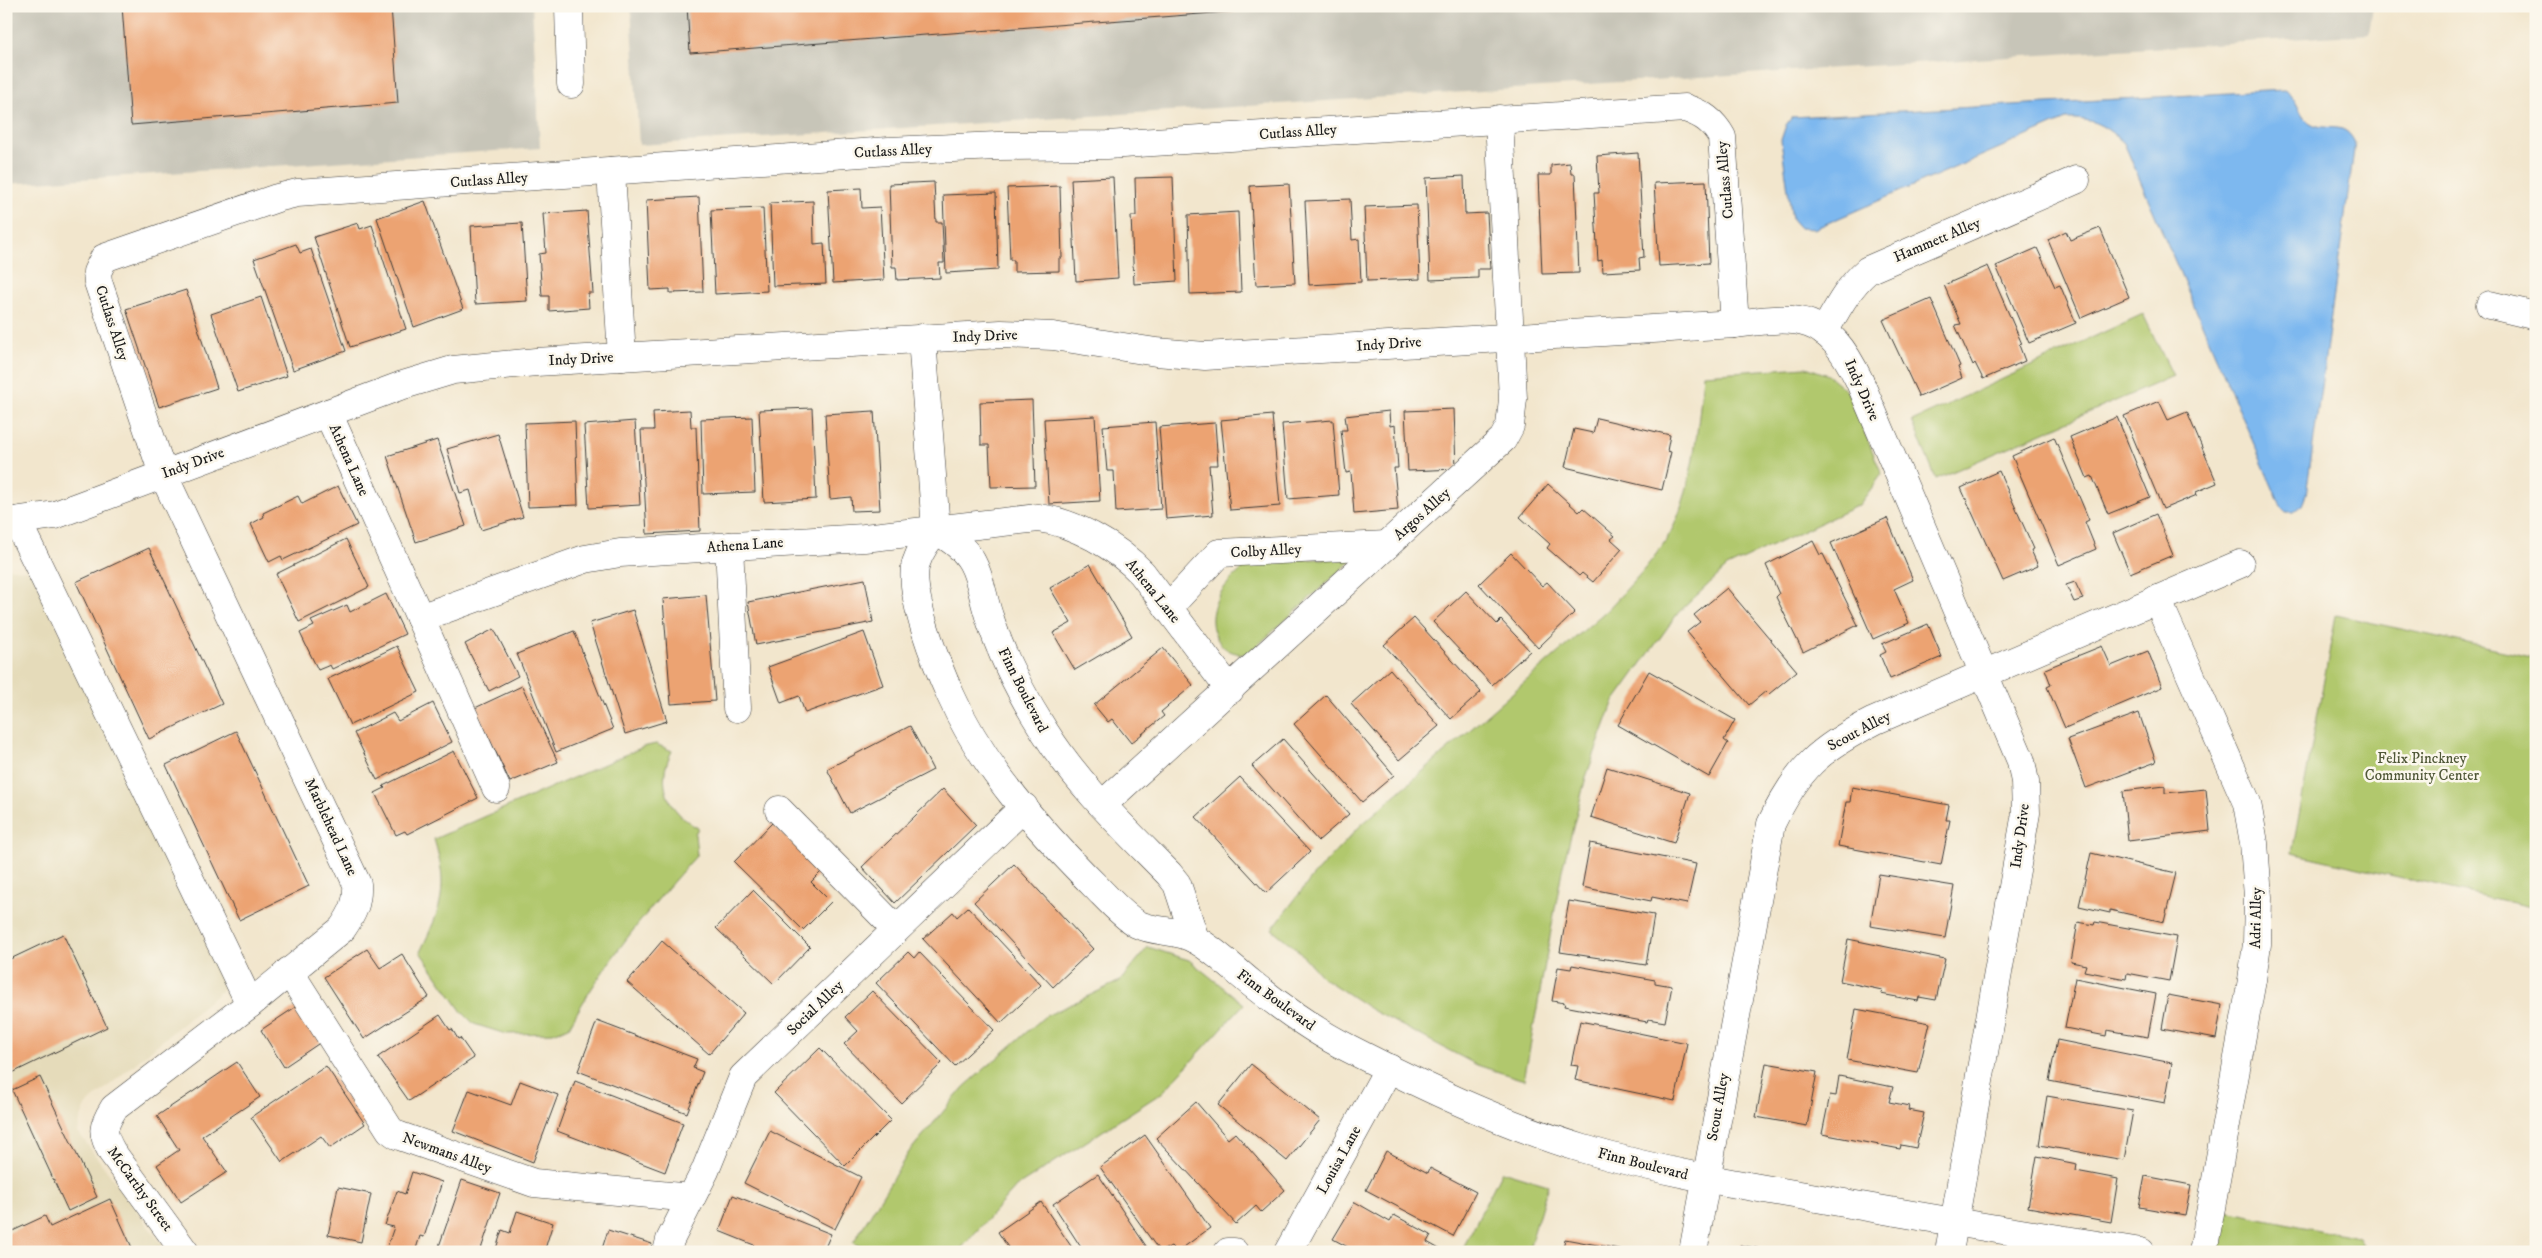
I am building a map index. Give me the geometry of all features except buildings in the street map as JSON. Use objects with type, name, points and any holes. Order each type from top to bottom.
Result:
[{"type":"street","points":[[569,6],[571,84]]},
{"type":"street","name":"Cutlass Alley","points":[[163,474],[98,282],[97,272],[104,258],[296,193],[888,151],[997,146],[1107,145],[1685,108],[1706,117],[1722,137],[1735,324]]},
{"type":"street","name":"Argos Alley","points":[[1102,805],[1503,439],[1510,426],[1513,412],[1499,119]]},
{"type":"street","points":[[611,171],[622,357]]},
{"type":"street","name":"Hammett Alley","points":[[1824,332],[1845,294],[1855,281],[1868,270],[2076,180]]},
{"type":"street","points":[[2490,305],[2536,316]]},
{"type":"street","name":"Indy Drive","points":[[12,522],[55,515],[400,386],[453,370],[536,362],[1001,334],[1053,336],[1156,352],[1206,356],[1735,324],[1775,319],[1800,320],[1824,332],[1846,353],[2020,761],[2025,782],[2026,813],[1949,1252]]},
{"type":"street","points":[[922,338],[936,530]]},
{"type":"street","name":"Athena Lane","points":[[328,413],[420,618],[585,559],[620,553],[864,538],[1038,518],[1052,520],[1101,541],[1127,557],[1142,573],[1230,690]]},
{"type":"street","name":"Marblehead Lane","points":[[104,1124],[114,1108],[250,1004],[342,929],[353,914],[358,900],[357,884],[163,474]]},
{"type":"street","points":[[12,522],[250,1004]]},
{"type":"street","name":"Finn Boulevard","points":[[1195,939],[1177,884],[1102,805],[1065,761],[1025,699],[989,617],[973,563],[963,549],[936,530],[924,545],[915,565],[914,579],[926,631],[938,667],[959,714],[983,753],[1024,807],[1087,878],[1137,924],[1195,939],[1300,1019],[1344,1046],[1458,1102],[1518,1126],[1633,1163],[1706,1178],[1954,1222],[2141,1252]]},
{"type":"street","name":"Colby Alley","points":[[1168,608],[1220,553],[1387,545]]},
{"type":"street","points":[[730,546],[737,708]]},
{"type":"street","name":"Scout Alley","points":[[1693,1252],[1761,867],[1771,824],[1783,798],[1819,753],[1843,736],[1874,720],[2240,564]]},
{"type":"street","name":"Adri Alley","points":[[2157,599],[2247,803],[2254,843],[2257,879],[2256,944],[2252,980],[2203,1252]]},
{"type":"street","points":[[420,618],[496,788]]},
{"type":"street","name":"Social Alley","points":[[667,1252],[670,1240],[705,1171],[743,1076],[1024,807]]},
{"type":"street","points":[[779,810],[896,929]]},
{"type":"street","name":"Newmans Alley","points":[[289,971],[390,1130],[397,1135],[534,1183],[691,1198]]},
{"type":"street","name":"Louisa Lane","points":[[1288,1252],[1390,1068]]},
{"type":"street","name":"McCarthy Street","points":[[104,1124],[104,1138],[112,1152],[185,1252]]},
{"type":"street","points":[[1228,1252],[1234,1252]]},
{"type":"shaded area","points":[[6,6],[532,6],[540,148],[6,184]]},
{"type":"shaded area","points":[[631,6],[2373,6],[2369,34],[639,145]]},
{"type":"shaded area","points":[[6,568],[31,571],[227,986],[86,1105],[80,1120],[78,1132],[167,1252],[6,1252]]},
{"type":"green space","points":[[2143,314],[2173,376],[1936,479],[1912,421]]},
{"type":"green space","points":[[1806,367],[1828,375],[1847,391],[1882,474],[1859,505],[1727,567],[1678,613],[1613,703],[1586,777],[1562,870],[1524,1080],[1477,1065],[1372,1010],[1322,977],[1299,951],[1272,929],[1313,876],[1359,827],[1607,610],[1653,559],[1675,524],[1688,483],[1693,460],[1703,374]]},
{"type":"green space","points":[[1354,558],[1248,654],[1229,651],[1222,646],[1216,637],[1212,626],[1212,615],[1220,593],[1236,575],[1254,561]]},
{"type":"green space","name":"Felix Pinckney Community Center","points":[[2336,615],[2536,658],[2536,908],[2292,853]]},
{"type":"green space","points":[[656,744],[672,751],[665,774],[667,796],[679,814],[698,828],[695,834],[697,855],[628,937],[597,981],[569,1027],[553,1033],[506,1034],[474,1024],[462,1012],[420,952],[434,922],[441,897],[441,871],[434,839],[643,747]]},
{"type":"green space","points":[[1148,947],[1189,960],[1244,1004],[1163,1092],[1016,1187],[958,1252],[876,1252],[853,1243],[909,1152],[964,1087],[1044,1017],[1120,981]]},
{"type":"green space","points":[[1502,1171],[1548,1185],[1528,1252],[1461,1252]]},
{"type":"green space","points":[[2226,1211],[2358,1238],[2366,1252],[2219,1252]]},
{"type":"water","points":[[2284,90],[2293,98],[2301,113],[2309,122],[2321,127],[2342,129],[2351,136],[2355,143],[2306,495],[2302,505],[2293,512],[2286,512],[2281,507],[2124,143],[2104,127],[2091,121],[2066,119],[1814,229],[1800,228],[1792,219],[1781,140],[1786,125],[1792,117]]}]
